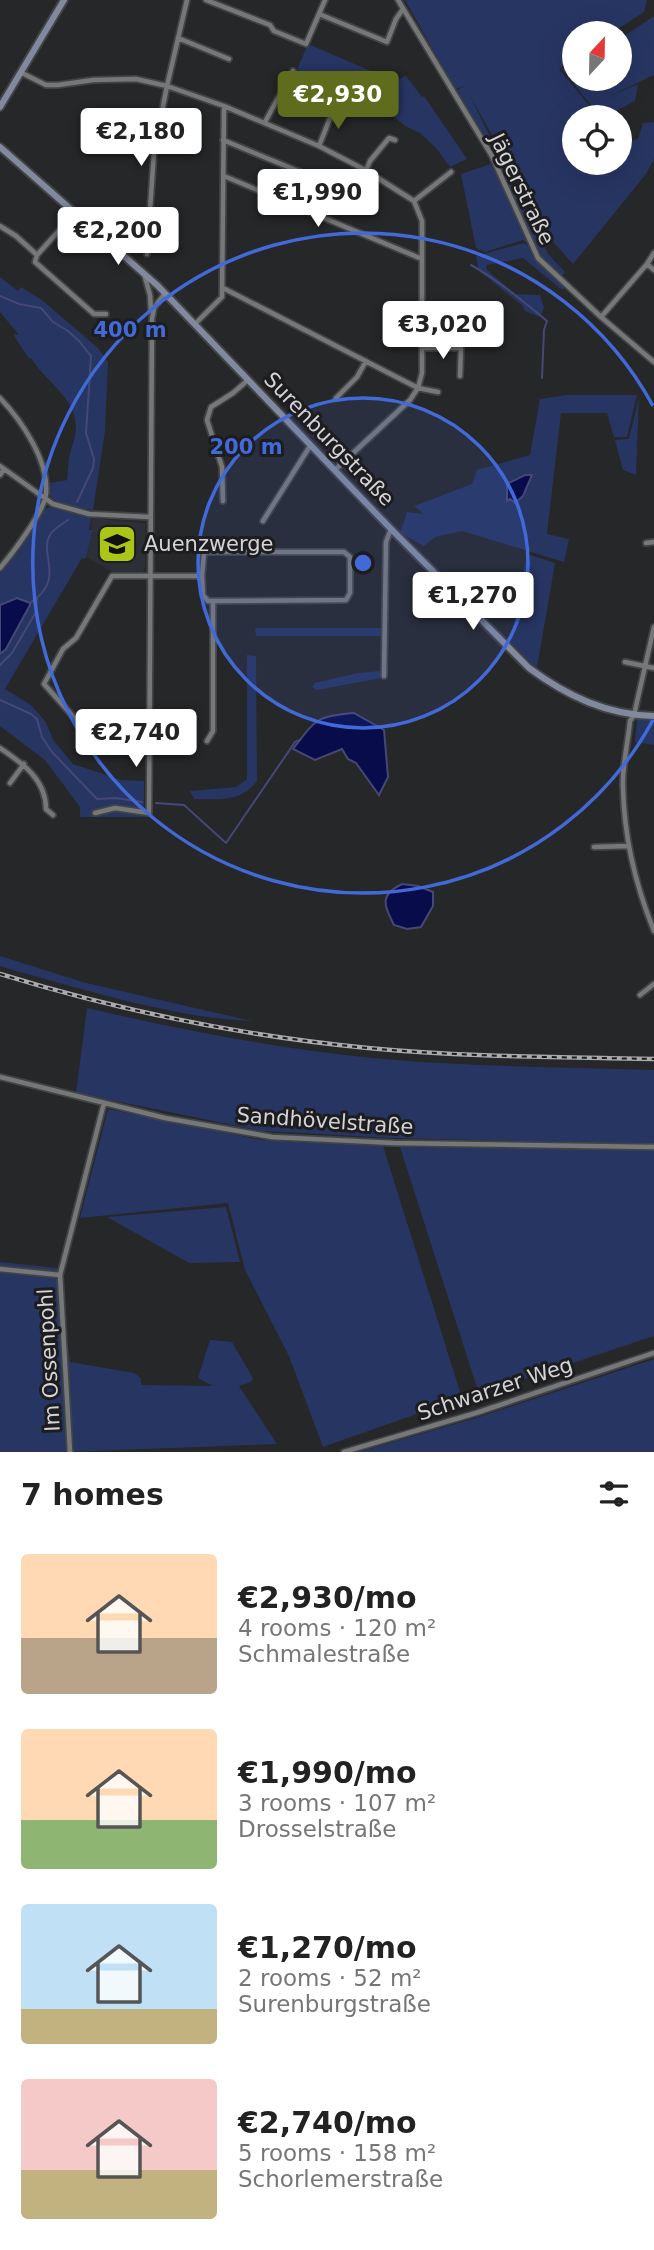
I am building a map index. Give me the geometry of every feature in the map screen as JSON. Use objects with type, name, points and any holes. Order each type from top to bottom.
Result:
[{"type":"street","points":[[0,107],[64,0]]},
{"type":"street","points":[[148,254],[154,152],[187,0]]},
{"type":"street","points":[[206,0],[270,25],[274,31],[306,44],[325,0]]},
{"type":"street","name":"Jägerstraße","points":[[397,0],[492,156],[537,258],[654,362]]},
{"type":"street","points":[[319,14],[387,42],[403,9]]},
{"type":"street","points":[[178,38],[229,59]]},
{"type":"street","points":[[265,122],[293,71]]},
{"type":"street","points":[[22,73],[46,85],[136,79],[167,86],[265,122],[319,146],[365,170],[414,201],[422,221],[423,348],[422,373],[418,388],[410,400],[335,470]]},
{"type":"street","points":[[195,324],[222,297],[224,106]]},
{"type":"street","points":[[319,146],[334,108]]},
{"type":"street","points":[[223,140],[356,195],[370,160],[389,138],[395,140]]},
{"type":"street","name":"Surenburgstraße","points":[[0,147],[165,293],[391,529],[529,668],[575,697],[592,704],[634,715],[654,716]]},
{"type":"street","points":[[414,201],[451,172]]},
{"type":"street","points":[[224,176],[422,259]]},
{"type":"street","points":[[76,213],[37,255],[35,262],[94,314],[106,314]]},
{"type":"street","points":[[1,229],[37,255]]},
{"type":"street","points":[[601,317],[654,253]]},
{"type":"street","points":[[647,264],[654,270]]},
{"type":"street","points":[[95,813],[115,808],[149,813],[152,319],[150,295],[144,273]]},
{"type":"street","points":[[223,288],[418,388],[438,392]]},
{"type":"street","points":[[152,319],[154,308],[165,293]]},
{"type":"street","points":[[423,348],[461,348],[460,376]]},
{"type":"street","points":[[336,398],[357,377],[366,361]]},
{"type":"street","points":[[223,501],[222,467],[207,420],[211,407],[248,380]]},
{"type":"street","points":[[0,398],[17,417],[37,453],[46,483],[44,499],[21,541],[0,568]]},
{"type":"street","points":[[263,521],[311,445]]},
{"type":"street","points":[[0,475],[2,467],[44,499],[75,512],[150,517]]},
{"type":"street","points":[[384,676],[386,542],[391,529]]},
{"type":"street","points":[[646,543],[654,542]]},
{"type":"street","points":[[208,552],[344,552],[350,557],[350,593],[346,600],[208,601],[202,595],[202,576],[202,557],[208,552]]},
{"type":"street","points":[[149,724],[129,724],[119,733],[87,732],[44,684],[63,649],[76,638],[112,576],[202,576]]},
{"type":"street","points":[[207,741],[213,731],[213,601]]},
{"type":"street","points":[[654,627],[634,715],[630,721],[622,785],[628,846],[635,880],[654,931]]},
{"type":"street","points":[[625,662],[654,668]]},
{"type":"street","points":[[0,748],[24,764],[37,779],[46,796],[46,808],[52,815]]},
{"type":"street","points":[[10,783],[24,764]]},
{"type":"street","points":[[594,847],[628,846]]},
{"type":"street","points":[[640,995],[654,984]]},
{"type":"street","name":"Sandhövelstraße","points":[[0,1077],[177,1120],[272,1137],[407,1143],[654,1147]]},
{"type":"street","name":"Im Ossenpohl","points":[[69,1452],[60,1275],[104,1103]]},
{"type":"street","points":[[0,1269],[60,1275]]},
{"type":"street","name":"Schwarzer Weg","points":[[344,1452],[495,1407],[654,1353]]},
{"type":"shaded area","points":[[405,0],[647,0],[644,12],[630,21],[562,21],[562,67],[559,69],[562,73],[562,91],[577,91],[589,105],[562,105],[562,175],[632,175],[632,141],[638,139],[643,123],[654,122],[654,159],[646,174],[573,264],[548,236],[468,92],[548,254],[565,272],[562,276],[569,283],[562,290],[523,258],[487,265],[486,269],[515,294],[540,295],[544,308],[540,317],[525,311],[522,305],[479,271],[476,256],[524,243],[539,254],[493,152],[457,90],[465,86],[455,89]]},
{"type":"shaded area","points":[[654,16],[654,75],[632,86],[632,31]]},
{"type":"shaded area","points":[[308,44],[371,71],[388,84],[406,76],[422,97],[424,96],[467,159],[450,167],[420,133],[405,126],[380,105],[297,70]]},
{"type":"shaded area","points":[[638,84],[635,101],[627,105],[590,105],[579,91],[621,91],[608,97],[622,91],[632,91],[632,87]]},
{"type":"shaded area","points":[[491,164],[536,251],[523,240],[485,252],[476,248],[461,174]]},
{"type":"shaded area","points":[[0,277],[18,291],[21,287],[42,300],[98,348],[108,362],[105,431],[93,510],[63,503],[50,495],[50,483],[67,480],[76,430],[74,416],[65,398],[31,358],[29,359],[13,334],[19,335],[0,312]]},
{"type":"shaded area","points":[[567,395],[637,395],[627,437],[614,437],[607,413],[561,413],[547,534],[569,539],[564,562],[462,531],[435,537],[424,546],[400,533],[407,512],[424,514],[414,506],[472,484],[477,470],[530,455],[540,399]]},
{"type":"shaded area","points":[[639,397],[636,475],[623,470],[615,440],[629,439]]},
{"type":"shaded area","points":[[525,475],[532,475],[523,496],[515,503],[510,499],[507,501],[507,484]]},
{"type":"shaded area","points":[[50,507],[91,518],[89,530],[93,530],[85,559],[82,558],[5,689],[31,705],[45,721],[54,741],[73,764],[121,780],[144,781],[144,817],[80,817],[80,807],[45,760],[0,726],[0,573],[19,551],[42,511]]},
{"type":"shaded area","name":"Auenzwerge","points":[[92,518],[145,523],[143,572],[114,573],[86,557],[93,530]]},
{"type":"shaded area","points":[[527,554],[555,563],[537,668],[510,644]]},
{"type":"shaded area","points":[[17,598],[30,605],[6,649],[0,654],[0,605]]},
{"type":"shaded area","points":[[255,628],[382,628],[380,636],[256,636]]},
{"type":"shaded area","points":[[247,655],[256,656],[257,781],[244,793],[229,798],[194,799],[190,791],[236,787],[247,779]]},
{"type":"shaded area","points":[[380,671],[381,678],[317,690],[312,687],[315,683]]},
{"type":"shaded area","points":[[354,713],[384,730],[388,777],[379,795],[356,763],[348,759],[342,749],[315,760],[293,749],[318,721]]},
{"type":"shaded area","points":[[637,719],[654,720],[654,745],[635,742]]},
{"type":"shaded area","points":[[402,884],[433,892],[433,906],[421,927],[407,929],[394,925],[386,901],[390,892]]},
{"type":"shaded area","points":[[0,956],[86,983],[252,1021],[191,1014],[97,993],[0,966]]},
{"type":"shaded area","points":[[87,1008],[218,1036],[351,1056],[467,1064],[654,1070],[654,1144],[393,1138],[262,1131],[76,1093]]},
{"type":"shaded area","points":[[108,1109],[261,1140],[383,1146],[462,1398],[323,1447],[289,1356],[245,1270],[228,1203],[80,1218]]},
{"type":"shaded area","points":[[400,1147],[654,1150],[654,1336],[479,1394]]},
{"type":"shaded area","points":[[226,1207],[240,1262],[189,1263],[107,1217]]},
{"type":"shaded area","points":[[0,1262],[57,1268],[70,1362],[134,1373],[141,1378],[141,1385],[213,1386],[198,1378],[210,1340],[232,1342],[253,1378],[251,1382],[239,1386],[277,1444],[0,1452]]},
{"type":"shaded area","points":[[654,1359],[654,1452],[359,1452],[476,1418]]},
{"type":"waterway","points":[[471,265],[500,283],[547,321],[544,330],[542,378]]},
{"type":"waterway","points":[[0,296],[19,304],[41,308],[53,322],[79,341],[91,356],[86,433],[94,459],[93,468],[77,502]]},
{"type":"waterway","points":[[30,603],[47,585],[47,542],[50,535],[68,520]]},
{"type":"waterway","points":[[0,665],[12,653],[36,612],[37,598]]},
{"type":"waterway","points":[[0,700],[37,719],[42,737],[52,752],[97,799],[116,798],[142,802]]},
{"type":"waterway","points":[[156,803],[184,805],[226,843],[295,742],[300,740]]},
{"type":"railway","points":[[0,974],[136,1011],[275,1037],[439,1053],[654,1059]]},
{"type":"place","name":"Auenzwerge","points":[[117,544]]}]
